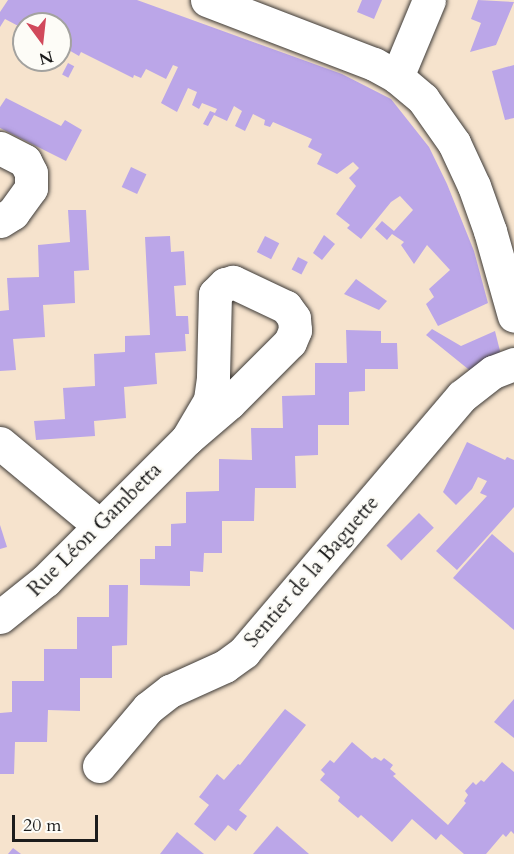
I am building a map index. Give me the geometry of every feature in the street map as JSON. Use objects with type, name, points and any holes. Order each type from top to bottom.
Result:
[{"type":"street","points":[[207,0],[334,46],[398,77],[423,99],[454,143],[483,209],[508,271],[514,316]]},
{"type":"street","points":[[398,77],[429,0]]},
{"type":"street","points":[[0,148],[25,161],[31,173],[31,188],[14,213],[0,221]]},
{"type":"street","name":"Sentier de la Baguette","points":[[99,766],[148,708],[170,691],[225,666],[244,652],[462,396],[493,372],[514,364]]},
{"type":"street","name":"Rue Léon Gambetta","points":[[0,617],[38,587],[187,439]]},
{"type":"street","points":[[0,442],[100,526]]},
{"type":"building","points":[[8,0],[137,0],[342,74],[391,99],[429,147],[447,184],[474,251],[488,303],[438,326],[426,304],[434,297],[429,289],[450,270],[427,245],[414,264],[401,245],[404,242],[392,234],[387,240],[375,229],[382,221],[394,231],[413,210],[400,196],[391,202],[361,239],[347,228],[350,225],[336,214],[356,186],[349,178],[359,168],[353,162],[337,174],[317,164],[322,154],[308,147],[312,139],[273,122],[270,127],[264,125],[265,120],[253,114],[245,131],[235,126],[242,111],[234,106],[227,121],[214,115],[208,126],[203,124],[210,111],[215,113],[217,109],[202,103],[199,109],[192,105],[197,92],[188,88],[177,112],[161,103],[178,67],[173,65],[166,79],[146,69],[141,78],[134,75],[133,78],[81,52],[79,56],[72,52],[72,12],[12,12],[12,23],[5,19],[0,27],[0,12]]},
{"type":"building","points":[[362,0],[382,0],[374,19],[357,12]]},
{"type":"building","points":[[478,0],[514,2],[496,45],[470,52],[481,23],[471,19]]},
{"type":"building","points":[[514,65],[514,118],[505,120],[492,71]]},
{"type":"building","points":[[63,72],[71,72],[68,78],[62,75]]},
{"type":"building","points":[[6,98],[61,126],[65,120],[82,130],[66,161],[0,128],[0,107]]},
{"type":"building","points":[[131,167],[146,174],[137,194],[122,187]]},
{"type":"building","points":[[68,210],[86,210],[89,270],[74,271],[75,303],[43,305],[45,337],[13,339],[16,370],[0,371],[0,311],[9,310],[7,278],[39,277],[38,245],[70,242]]},
{"type":"building","points":[[324,235],[335,244],[322,260],[313,253]]},
{"type":"building","points":[[170,236],[171,252],[184,251],[186,285],[174,286],[176,316],[188,316],[189,334],[185,334],[186,351],[155,353],[157,384],[124,387],[126,418],[94,421],[95,436],[36,440],[34,421],[65,419],[63,388],[95,386],[94,354],[125,352],[125,336],[150,335],[145,237]]},
{"type":"building","points":[[265,236],[279,243],[271,259],[257,252]]},
{"type":"building","points":[[298,257],[308,262],[301,274],[292,269]]},
{"type":"building","points":[[356,279],[387,301],[379,310],[344,294]]},
{"type":"building","points":[[432,329],[461,346],[495,331],[502,359],[473,373],[426,335]]},
{"type":"building","points":[[346,330],[381,331],[381,343],[397,343],[398,369],[365,369],[365,391],[349,392],[349,425],[318,425],[318,455],[295,456],[296,488],[255,488],[254,521],[222,521],[222,553],[204,553],[203,572],[190,571],[190,586],[140,585],[140,559],[155,559],[155,546],[171,546],[171,524],[186,523],[186,492],[219,491],[219,459],[252,460],[251,428],[283,428],[282,396],[315,395],[315,363],[347,363]]},
{"type":"building","points":[[467,442],[505,460],[507,457],[514,460],[514,507],[457,570],[436,551],[487,496],[480,493],[487,481],[478,477],[472,489],[456,505],[443,492]]},
{"type":"building","points":[[419,513],[434,528],[401,560],[386,546]]},
{"type":"building","points":[[0,525],[7,547],[0,549]]},
{"type":"building","points":[[492,534],[514,553],[514,630],[453,578]]},
{"type":"building","points":[[109,585],[128,585],[127,645],[112,646],[112,678],[80,678],[80,711],[48,710],[47,742],[15,742],[14,774],[0,774],[0,713],[12,712],[12,681],[44,681],[44,649],[77,649],[77,617],[109,617]]},
{"type":"building","points":[[514,699],[514,738],[494,722]]},
{"type":"building","points":[[285,709],[306,725],[239,810],[247,816],[236,831],[228,825],[215,841],[194,824],[209,805],[199,797],[217,774],[224,780],[238,764],[240,765]]},
{"type":"building","points":[[352,742],[372,759],[375,757],[381,761],[384,758],[393,765],[390,769],[396,774],[393,776],[448,825],[466,803],[464,801],[468,795],[465,791],[473,782],[476,785],[481,780],[484,782],[502,762],[514,772],[514,834],[511,831],[506,837],[503,834],[486,854],[464,854],[441,834],[436,840],[412,819],[392,842],[361,815],[358,818],[338,801],[340,797],[320,780],[325,774],[321,770],[330,760],[334,763]]},
{"type":"building","points":[[277,826],[309,854],[253,854]]},
{"type":"building","points":[[177,832],[204,854],[160,854]]},
{"type":"building","points":[[13,848],[21,854],[8,854]]}]
